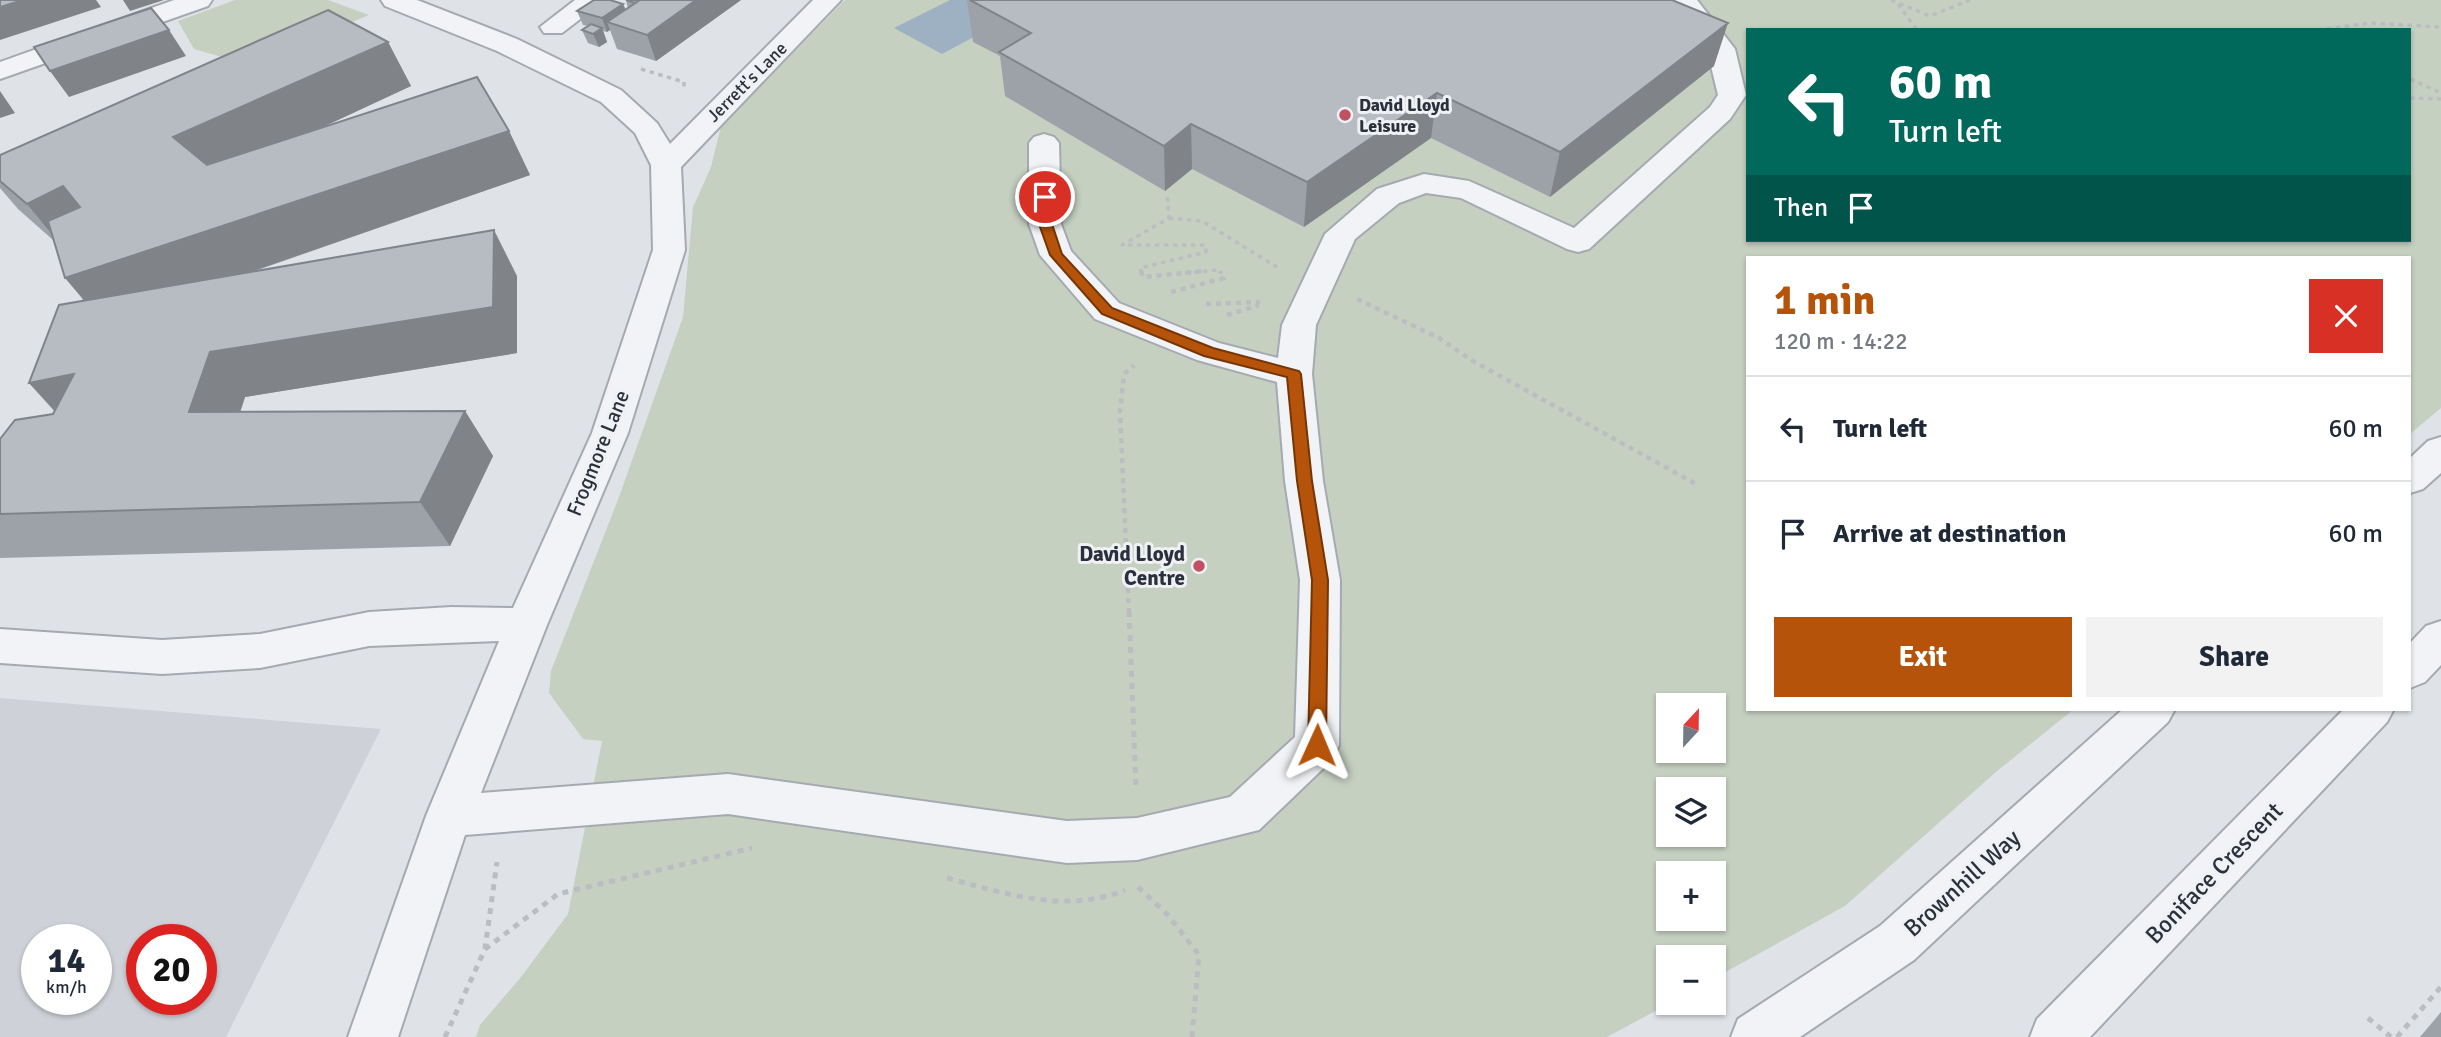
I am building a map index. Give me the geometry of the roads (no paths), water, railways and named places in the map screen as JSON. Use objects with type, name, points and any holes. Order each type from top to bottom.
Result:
[{"type":"street","points":[[0,71],[198,0]]},
{"type":"street","name":"Frogmore Lane","points":[[373,1037],[449,817],[526,625],[610,433],[669,250],[666,165],[647,129],[611,96],[507,44],[394,0]]},
{"type":"street","points":[[553,27],[592,0]]},
{"type":"street","name":"Jerrett's Lane","points":[[666,165],[828,0]]},
{"type":"street","points":[[449,817],[508,809],[727,794],[1067,842],[1137,839],[1243,815],[1317,745],[1320,580],[1304,481],[1294,374],[1299,324],[1341,234],[1388,197],[1424,183],[1469,190],[1578,242],[1720,113],[1732,95],[1721,48],[1684,0]]},
{"type":"street","points":[[1044,143],[1045,224],[1056,255],[1107,311],[1209,352],[1294,374]]},
{"type":"street","points":[[2411,478],[2441,450]]},
{"type":"street","points":[[0,646],[162,657],[260,651],[369,629],[451,624],[526,625]]},
{"type":"street","points":[[2411,669],[2441,638]]},
{"type":"street","name":"Brownhill Way","points":[[1756,1037],[1897,943],[2151,711]]},
{"type":"street","name":"Boniface Crescent","points":[[2055,1037],[2370,711]]},
{"type":"water","points":[[950,0],[1043,0],[942,54],[894,28]]},
{"type":"place","name":"David Lloyd Leisure","points":[[1345,115]]},
{"type":"place","name":"David Lloyd Centre","points":[[1199,566]]}]
